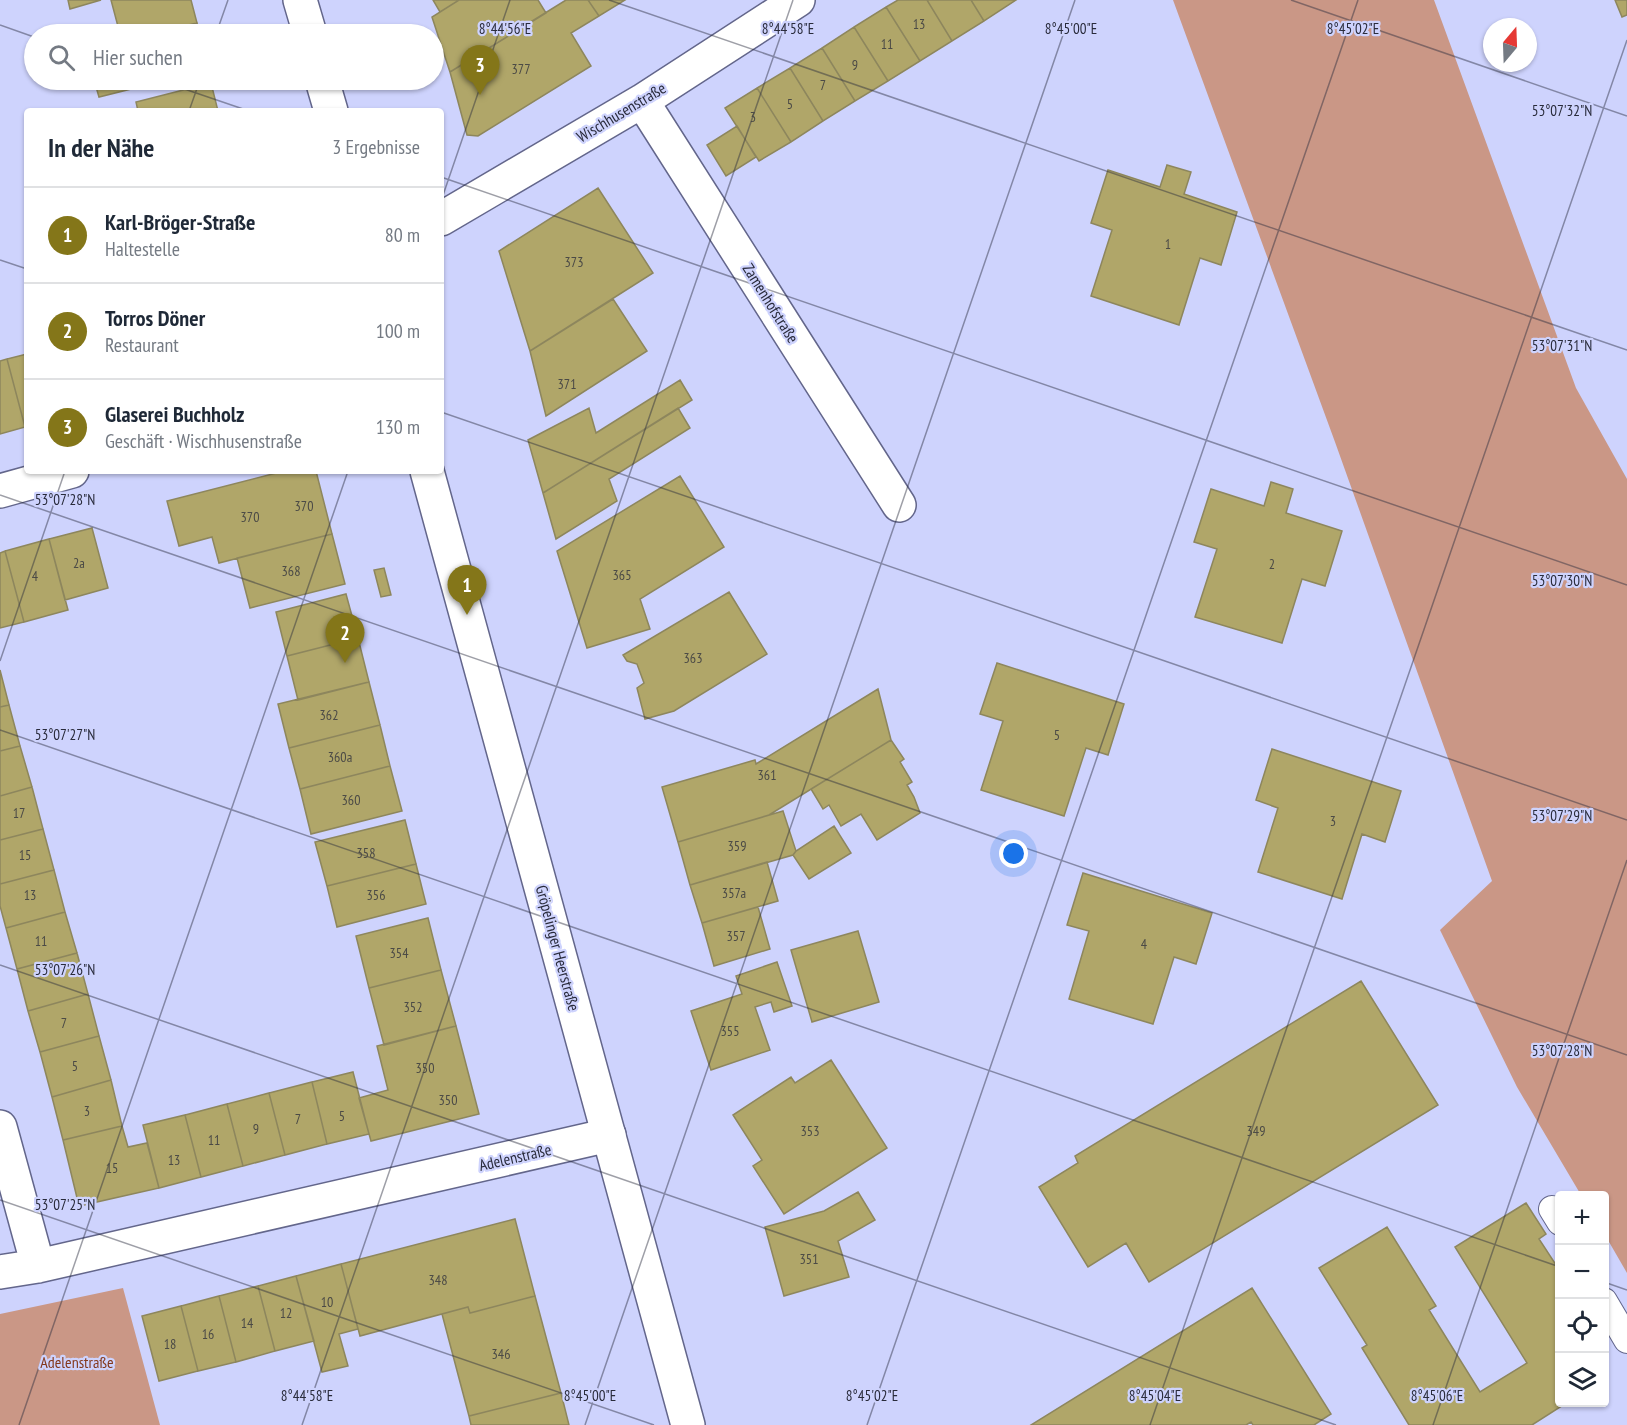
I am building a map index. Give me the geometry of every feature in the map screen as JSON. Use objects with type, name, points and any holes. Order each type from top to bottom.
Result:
[{"type":"street","points":[[300,0],[307,24]]},
{"type":"street","name":"Wischhusenstraße","points":[[444,217],[642,101],[798,0]]},
{"type":"street","points":[[325,90],[330,108]]},
{"type":"street","name":"Zamenhofstraße","points":[[642,101],[899,506]]},
{"type":"street","points":[[0,491],[61,474]]},
{"type":"street","name":"Gröpelinger Heerstraße","points":[[428,474],[688,1425]]},
{"type":"street","points":[[0,1127],[38,1266]]},
{"type":"street","name":"Adelenstraße","points":[[0,1272],[38,1266],[609,1136]]},
{"type":"lane","points":[[1609,1308],[1627,1341]]},
{"type":"green space","points":[[1173,0],[1434,0],[1576,388],[1627,479],[1627,1273],[1609,1242],[1609,1191],[1579,1191],[1517,1087],[1440,930],[1492,881],[1335,442]]},
{"type":"green space","name":"Adelenstraße","points":[[123,1288],[160,1425],[0,1425],[0,1314]]},
{"type":"building","points":[[68,0],[101,0],[70,9]]},
{"type":"building","points":[[111,0],[191,0],[197,23],[193,24],[117,24]]},
{"type":"building","points":[[433,0],[459,0],[440,12]]},
{"type":"building","points":[[459,0],[538,0],[546,13],[450,72],[444,54],[444,24],[434,24],[432,17]]},
{"type":"building","points":[[566,0],[588,0],[599,16],[571,33],[591,66],[478,136],[467,135],[450,72]]},
{"type":"building","points":[[588,0],[625,0],[599,16]]},
{"type":"building","points":[[898,0],[927,0],[952,41],[920,61],[886,7]]},
{"type":"building","points":[[927,0],[971,0],[984,21],[952,41]]},
{"type":"building","points":[[971,0],[1016,0],[984,21]]},
{"type":"building","points":[[1615,0],[1627,0],[1627,15],[1622,17]]},
{"type":"building","points":[[886,7],[920,61],[888,81],[854,27]]},
{"type":"building","points":[[854,27],[888,81],[855,101],[822,48]]},
{"type":"building","points":[[822,48],[855,101],[823,121],[790,68]]},
{"type":"building","points":[[790,68],[823,121],[791,142],[757,88]]},
{"type":"building","points":[[757,88],[791,142],[759,161],[725,108]]},
{"type":"building","points":[[97,90],[127,90],[99,97]]},
{"type":"building","points":[[183,90],[213,90],[217,108],[137,108],[136,102]]},
{"type":"building","points":[[737,126],[756,157],[726,176],[707,145]]},
{"type":"building","points":[[1167,165],[1191,172],[1184,194],[1237,212],[1221,265],[1200,258],[1179,325],[1091,296],[1112,230],[1091,223],[1108,170],[1160,187]]},
{"type":"building","points":[[598,188],[653,273],[530,351],[499,251]]},
{"type":"building","points":[[613,299],[647,351],[546,416],[530,351]]},
{"type":"building","points":[[24,355],[24,423],[7,359]]},
{"type":"building","points":[[7,359],[24,427],[0,434],[0,361]]},
{"type":"building","points":[[680,380],[692,400],[543,493],[528,440],[589,408],[596,433]]},
{"type":"building","points":[[678,408],[690,428],[609,479],[617,501],[556,539],[543,493]]},
{"type":"building","points":[[272,474],[317,474],[332,534],[219,563],[212,537],[179,546],[167,501]]},
{"type":"building","points":[[680,476],[724,547],[640,599],[650,629],[587,648],[557,551]]},
{"type":"building","points":[[1271,482],[1293,489],[1286,513],[1342,531],[1325,586],[1302,579],[1282,643],[1195,617],[1217,549],[1194,542],[1211,489],[1264,506]]},
{"type":"building","points":[[92,528],[108,588],[65,600],[49,539]]},
{"type":"building","points":[[332,534],[345,584],[250,608],[237,558]]},
{"type":"building","points":[[49,539],[68,610],[24,622],[5,551]]},
{"type":"building","points":[[5,551],[24,622],[0,628],[0,553]]},
{"type":"building","points":[[384,568],[391,595],[381,597],[374,570]]},
{"type":"building","points":[[729,592],[767,654],[674,711],[645,719],[637,688],[644,683],[637,664],[627,661],[623,655]]},
{"type":"building","points":[[346,594],[358,638],[287,656],[276,612]]},
{"type":"building","points":[[358,638],[369,682],[298,700],[287,656]]},
{"type":"building","points":[[997,663],[1124,704],[1108,755],[1086,748],[1064,816],[981,790],[1003,721],[980,714]]},
{"type":"building","points":[[0,670],[9,705],[0,707]]},
{"type":"building","points":[[369,682],[380,725],[289,748],[278,704]]},
{"type":"building","points":[[878,689],[891,740],[769,815],[678,842],[662,787],[755,760],[756,764]]},
{"type":"building","points":[[9,705],[20,746],[0,751],[0,707]]},
{"type":"building","points":[[380,725],[390,766],[300,789],[289,748]]},
{"type":"building","points":[[891,740],[904,759],[900,762],[912,782],[907,785],[920,813],[877,840],[861,814],[841,826],[829,805],[823,809],[811,789]]},
{"type":"building","points":[[20,746],[32,787],[0,796],[0,751]]},
{"type":"building","points":[[1272,749],[1401,791],[1385,842],[1362,834],[1342,899],[1258,872],[1278,808],[1256,800]]},
{"type":"building","points":[[390,766],[402,811],[311,834],[300,789]]},
{"type":"building","points":[[32,787],[43,829],[0,840],[0,796]]},
{"type":"building","points":[[783,811],[796,851],[793,855],[690,885],[678,842]]},
{"type":"building","points":[[405,820],[416,864],[327,886],[315,842]]},
{"type":"building","points":[[834,826],[851,853],[809,879],[793,855]]},
{"type":"building","points":[[43,829],[54,870],[0,884],[0,840]]},
{"type":"building","points":[[767,862],[778,901],[702,923],[690,885]]},
{"type":"building","points":[[416,864],[426,904],[337,927],[327,886]]},
{"type":"building","points":[[54,870],[65,912],[6,928],[0,906],[0,884]]},
{"type":"building","points":[[1083,873],[1212,913],[1196,964],[1174,957],[1153,1024],[1069,999],[1089,931],[1067,925]]},
{"type":"building","points":[[758,907],[770,949],[714,966],[702,923]]},
{"type":"building","points":[[65,912],[77,953],[17,969],[6,928]]},
{"type":"building","points":[[428,918],[441,970],[369,988],[356,936]]},
{"type":"building","points":[[858,931],[879,1002],[812,1022],[791,950]]},
{"type":"building","points":[[77,953],[88,994],[28,1011],[17,969]]},
{"type":"building","points":[[777,962],[792,1006],[774,1012],[771,1002],[755,1007],[770,1050],[711,1070],[691,1011],[742,994],[736,976]]},
{"type":"building","points":[[441,970],[456,1026],[384,1045],[369,988]]},
{"type":"building","points":[[1361,981],[1438,1105],[1149,1282],[1126,1243],[1088,1267],[1039,1187],[1078,1163],[1075,1156]]},
{"type":"building","points":[[88,994],[99,1036],[40,1052],[28,1011]]},
{"type":"building","points":[[456,1026],[479,1114],[371,1141],[359,1098],[388,1090],[377,1046]]},
{"type":"building","points":[[99,1036],[111,1080],[52,1097],[40,1052]]},
{"type":"building","points":[[831,1060],[887,1148],[784,1214],[753,1166],[762,1160],[733,1115],[791,1077],[795,1083]]},
{"type":"building","points":[[353,1072],[369,1134],[327,1144],[312,1082]]},
{"type":"building","points":[[111,1080],[122,1126],[63,1140],[52,1097]]},
{"type":"building","points":[[312,1082],[327,1144],[285,1155],[269,1093]]},
{"type":"building","points":[[269,1093],[285,1155],[243,1166],[227,1104]]},
{"type":"building","points":[[227,1104],[243,1166],[201,1177],[185,1115]]},
{"type":"building","points":[[185,1115],[201,1177],[159,1188],[143,1125]]},
{"type":"building","points":[[122,1126],[128,1147],[147,1143],[159,1188],[79,1206],[63,1140]]},
{"type":"building","points":[[858,1192],[875,1220],[838,1241],[849,1277],[784,1296],[765,1227],[824,1211]]},
{"type":"building","points":[[1526,1203],[1546,1234],[1539,1239],[1555,1263],[1555,1407],[1560,1407],[1532,1425],[1409,1425],[1362,1348],[1367,1345],[1319,1268],[1387,1227],[1436,1306],[1429,1310],[1480,1392],[1527,1363],[1455,1247]]},
{"type":"building","points":[[515,1219],[535,1296],[470,1313],[468,1307],[360,1336],[341,1264]]},
{"type":"building","points":[[341,1264],[358,1329],[339,1334],[348,1366],[322,1372],[296,1276]]},
{"type":"building","points":[[296,1276],[314,1341],[275,1351],[258,1286]]},
{"type":"building","points":[[258,1286],[275,1351],[236,1362],[219,1296]]},
{"type":"building","points":[[1252,1288],[1331,1414],[1314,1425],[1253,1425],[1251,1422],[1246,1425],[1031,1425]]},
{"type":"building","points":[[219,1296],[236,1362],[198,1371],[181,1306]]},
{"type":"building","points":[[535,1296],[561,1393],[469,1416],[442,1314],[468,1307],[470,1313]]},
{"type":"building","points":[[181,1306],[198,1371],[159,1381],[142,1316]]},
{"type":"building","points":[[561,1393],[569,1425],[471,1425],[469,1416]]},
{"type":"place","name":"Glaserei Buchholz","points":[[480,95]]},
{"type":"place","name":"Karl-Bröger-Straße","points":[[467,615]]},
{"type":"place","name":"Torros Döner","points":[[345,663]]}]
